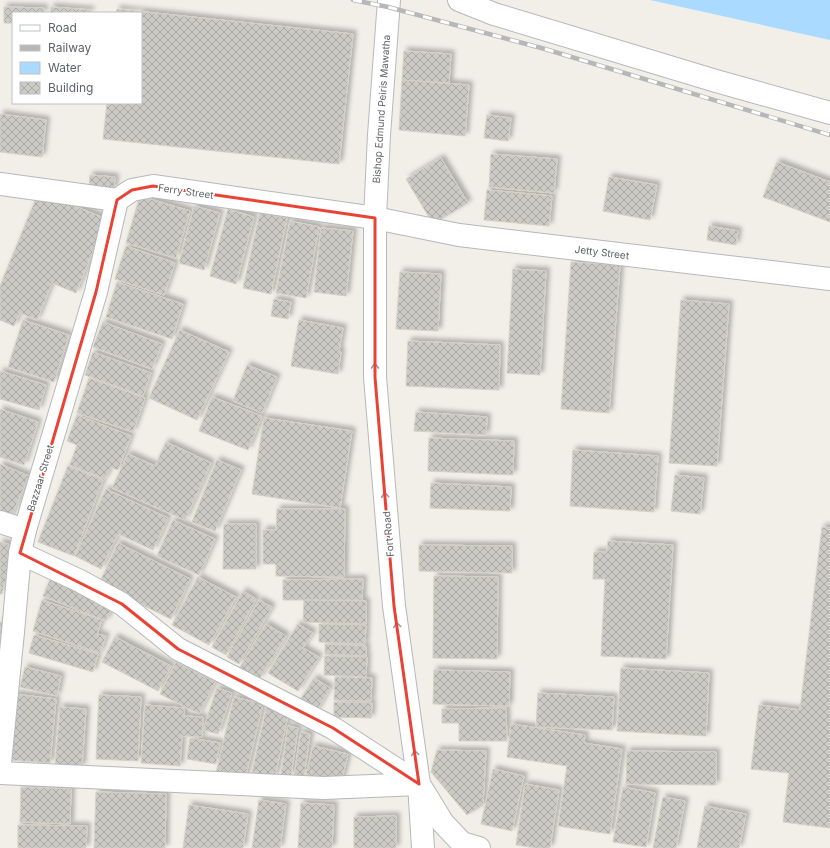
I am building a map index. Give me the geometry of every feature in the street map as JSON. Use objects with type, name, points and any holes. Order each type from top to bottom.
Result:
[{"type":"street","name":"Bishop Edmund Peiris Mawatha","points":[[375,218],[379,135],[389,0]]},
{"type":"street","points":[[459,0],[502,16],[716,81],[830,113]]},
{"type":"street","points":[[0,184],[117,200]]},
{"type":"street","name":"Ferry Street","points":[[117,200],[132,190],[153,186],[375,218]]},
{"type":"street","name":"Bazzaar Street","points":[[0,763],[20,553],[25,530],[96,292],[117,200]]},
{"type":"street","name":"Jetty Street","points":[[375,218],[459,235],[830,279]]},
{"type":"street","name":"Fort Road","points":[[375,218],[375,369],[394,606],[419,784],[422,848]]},
{"type":"street","points":[[0,522],[25,530]]},
{"type":"street","points":[[20,553],[80,580],[122,604],[178,649],[334,728],[419,784],[443,823],[452,833],[462,843],[479,848]]},
{"type":"street","points":[[0,773],[324,788],[419,784]]},
{"type":"highlighted area","points":[[153,186],[375,218],[375,377],[394,606],[419,784],[333,728],[178,649],[122,604],[20,553],[96,292],[117,200],[132,190]]},
{"type":"water","points":[[650,0],[830,0],[830,40]]},
{"type":"building","points":[[4,7],[44,8],[44,12],[12,12],[12,23],[4,23]]},
{"type":"building","points":[[51,7],[91,10],[90,12],[50,12]]},
{"type":"building","points":[[117,9],[353,34],[339,164],[103,139],[107,104],[142,104],[142,12],[116,12]]},
{"type":"building","points":[[404,51],[451,54],[449,83],[402,80]]},
{"type":"building","points":[[402,80],[469,85],[465,136],[399,130]]},
{"type":"building","points":[[0,114],[46,120],[42,157],[0,152]]},
{"type":"building","points":[[487,115],[511,118],[508,141],[484,138]]},
{"type":"building","points":[[491,154],[557,159],[554,193],[489,187]]},
{"type":"building","points":[[441,158],[468,203],[433,224],[406,179]]},
{"type":"building","points":[[777,162],[830,182],[830,222],[763,197]]},
{"type":"building","points":[[90,175],[115,177],[114,189],[89,187]]},
{"type":"building","points":[[609,177],[657,185],[650,220],[603,211]]},
{"type":"building","points":[[487,190],[552,196],[549,226],[484,220]]},
{"type":"building","points":[[39,191],[106,219],[76,293],[52,283],[37,320],[20,313],[14,326],[0,320],[0,286]]},
{"type":"building","points":[[140,196],[190,211],[176,258],[126,243]]},
{"type":"building","points":[[194,206],[220,213],[204,270],[179,263]]},
{"type":"building","points":[[228,209],[254,217],[236,284],[210,276]]},
{"type":"building","points":[[260,212],[287,218],[271,294],[243,288]]},
{"type":"building","points":[[290,221],[319,227],[306,298],[276,293]]},
{"type":"building","points":[[709,226],[738,231],[736,245],[707,240]]},
{"type":"building","points":[[321,228],[353,231],[346,296],[314,292]]},
{"type":"building","points":[[126,246],[175,263],[164,295],[115,279]]},
{"type":"building","points":[[571,262],[620,265],[609,413],[561,409]]},
{"type":"building","points":[[513,269],[546,271],[540,375],[507,373]]},
{"type":"building","points":[[400,272],[441,274],[438,331],[396,329]]},
{"type":"building","points":[[117,282],[183,304],[172,339],[106,317]]},
{"type":"building","points":[[274,299],[291,302],[288,319],[271,316]]},
{"type":"building","points":[[681,300],[729,304],[717,466],[669,463]]},
{"type":"building","points":[[23,320],[69,335],[54,382],[8,367]]},
{"type":"building","points":[[299,320],[343,328],[339,351],[341,352],[338,374],[291,366]]},
{"type":"building","points":[[103,322],[162,344],[152,369],[93,347]]},
{"type":"building","points":[[180,330],[229,352],[197,420],[149,398]]},
{"type":"building","points":[[408,341],[500,345],[499,390],[406,386]]},
{"type":"building","points":[[93,352],[151,373],[143,396],[85,375]]},
{"type":"building","points":[[247,365],[277,377],[262,413],[233,401]]},
{"type":"building","points":[[0,371],[46,385],[39,410],[0,399]]},
{"type":"building","points":[[89,378],[145,398],[133,432],[77,413]]},
{"type":"building","points":[[212,397],[262,416],[248,450],[199,431]]},
{"type":"building","points":[[0,409],[38,422],[24,465],[0,457]]},
{"type":"building","points":[[416,412],[487,417],[486,435],[414,431]]},
{"type":"building","points":[[77,415],[131,436],[118,470],[110,467],[105,479],[70,465],[77,445],[67,441]]},
{"type":"building","points":[[264,418],[352,431],[340,508],[252,494]]},
{"type":"building","points":[[429,438],[514,441],[513,475],[428,471]]},
{"type":"building","points":[[166,442],[211,463],[185,520],[112,488],[128,454],[155,466]]},
{"type":"building","points":[[573,450],[658,456],[654,512],[570,506]]},
{"type":"building","points":[[217,460],[241,470],[215,531],[192,522]]},
{"type":"building","points":[[0,464],[29,476],[10,519],[0,515]]},
{"type":"building","points":[[68,466],[103,480],[74,556],[38,542]]},
{"type":"building","points":[[675,475],[704,478],[700,514],[671,511]]},
{"type":"building","points":[[431,483],[511,487],[510,511],[430,508]]},
{"type":"building","points":[[106,489],[168,518],[153,550],[118,534],[101,569],[75,556]]},
{"type":"building","points":[[277,509],[345,509],[344,577],[276,576],[276,564],[263,564],[263,530],[276,530]]},
{"type":"building","points":[[173,520],[215,539],[199,575],[157,556]]},
{"type":"building","points":[[224,524],[256,524],[256,569],[223,569]]},
{"type":"building","points":[[822,527],[830,528],[830,828],[783,822],[789,773],[751,769],[759,705],[800,710]]},
{"type":"building","points":[[608,541],[673,545],[666,659],[601,656],[605,579],[593,579],[594,552],[607,552]]},
{"type":"building","points":[[0,542],[14,546],[2,594],[0,594]]},
{"type":"building","points":[[118,543],[190,579],[171,619],[99,584]]},
{"type":"building","points":[[419,545],[512,546],[512,573],[419,571]]},
{"type":"building","points":[[434,576],[498,577],[497,659],[433,658]]},
{"type":"building","points":[[51,577],[114,602],[106,621],[43,596]]},
{"type":"building","points":[[198,577],[236,597],[209,645],[172,625]]},
{"type":"building","points":[[363,579],[362,600],[283,600],[283,580]]},
{"type":"building","points":[[243,591],[256,599],[226,655],[212,647]]},
{"type":"building","points":[[42,600],[102,620],[97,634],[106,636],[100,653],[33,631]]},
{"type":"building","points":[[259,600],[272,607],[239,664],[227,657]]},
{"type":"building","points":[[304,600],[366,601],[366,624],[303,622]]},
{"type":"building","points":[[0,622],[5,623],[0,645]]},
{"type":"building","points":[[266,624],[286,636],[259,679],[240,667]]},
{"type":"building","points":[[298,624],[313,633],[303,648],[319,657],[298,691],[268,673]]},
{"type":"building","points":[[319,624],[366,625],[365,644],[319,642]]},
{"type":"building","points":[[34,635],[98,654],[93,672],[29,653]]},
{"type":"building","points":[[115,637],[171,666],[158,691],[102,662]]},
{"type":"building","points":[[325,644],[366,646],[366,656],[325,654]]},
{"type":"building","points":[[325,656],[367,657],[366,677],[324,675]]},
{"type":"building","points":[[176,662],[215,682],[199,714],[160,694]]},
{"type":"building","points":[[25,667],[61,676],[57,696],[20,687]]},
{"type":"building","points":[[621,668],[709,673],[706,736],[617,731]]},
{"type":"building","points":[[434,670],[510,672],[509,706],[433,704]]},
{"type":"building","points":[[335,677],[372,678],[371,701],[334,700]]},
{"type":"building","points":[[314,678],[330,688],[316,712],[299,702]]},
{"type":"building","points":[[217,688],[232,693],[218,734],[203,730]]},
{"type":"building","points":[[538,693],[614,697],[612,730],[536,727]]},
{"type":"building","points":[[14,694],[56,699],[50,763],[8,760]]},
{"type":"building","points":[[99,695],[141,697],[138,761],[96,759]]},
{"type":"building","points":[[234,697],[263,704],[245,779],[216,773]]},
{"type":"building","points":[[334,702],[372,703],[371,718],[334,717]]},
{"type":"building","points":[[145,705],[184,708],[184,716],[203,717],[202,737],[182,736],[180,766],[141,763]]},
{"type":"building","points":[[267,705],[289,710],[275,777],[252,772]]},
{"type":"building","points":[[60,707],[86,709],[82,767],[55,765]]},
{"type":"building","points":[[506,708],[507,741],[459,741],[459,723],[442,723],[442,709]]},
{"type":"building","points":[[511,724],[585,735],[584,743],[622,749],[610,834],[558,826],[567,766],[507,757]]},
{"type":"building","points":[[288,726],[298,728],[291,776],[281,775]]},
{"type":"building","points":[[301,732],[310,734],[304,777],[294,776]]},
{"type":"building","points":[[190,738],[220,743],[216,764],[187,759]]},
{"type":"building","points":[[313,746],[348,754],[341,783],[306,775]]},
{"type":"building","points":[[437,750],[486,751],[483,805],[467,815],[431,772]]},
{"type":"building","points":[[627,751],[716,752],[716,785],[626,784]]},
{"type":"building","points":[[493,769],[524,776],[512,831],[481,824]]},
{"type":"building","points":[[525,784],[559,790],[550,848],[536,848],[516,845]]},
{"type":"building","points":[[21,787],[71,789],[70,824],[20,822]]},
{"type":"building","points":[[623,787],[655,793],[646,847],[613,842]]},
{"type":"building","points":[[96,792],[166,794],[165,848],[94,848]]},
{"type":"building","points":[[663,797],[685,801],[676,848],[653,848]]},
{"type":"building","points":[[259,800],[286,804],[280,848],[252,848]]},
{"type":"building","points":[[301,803],[334,805],[332,848],[298,848]]},
{"type":"building","points":[[189,805],[248,814],[243,848],[183,848]]},
{"type":"building","points":[[705,806],[746,814],[739,848],[697,848]]},
{"type":"building","points":[[396,816],[396,848],[354,848],[354,817]]},
{"type":"building","points":[[18,825],[87,826],[86,848],[18,848]]},
{"type":"railway","points":[[353,0],[388,7],[545,49],[830,135]]}]
